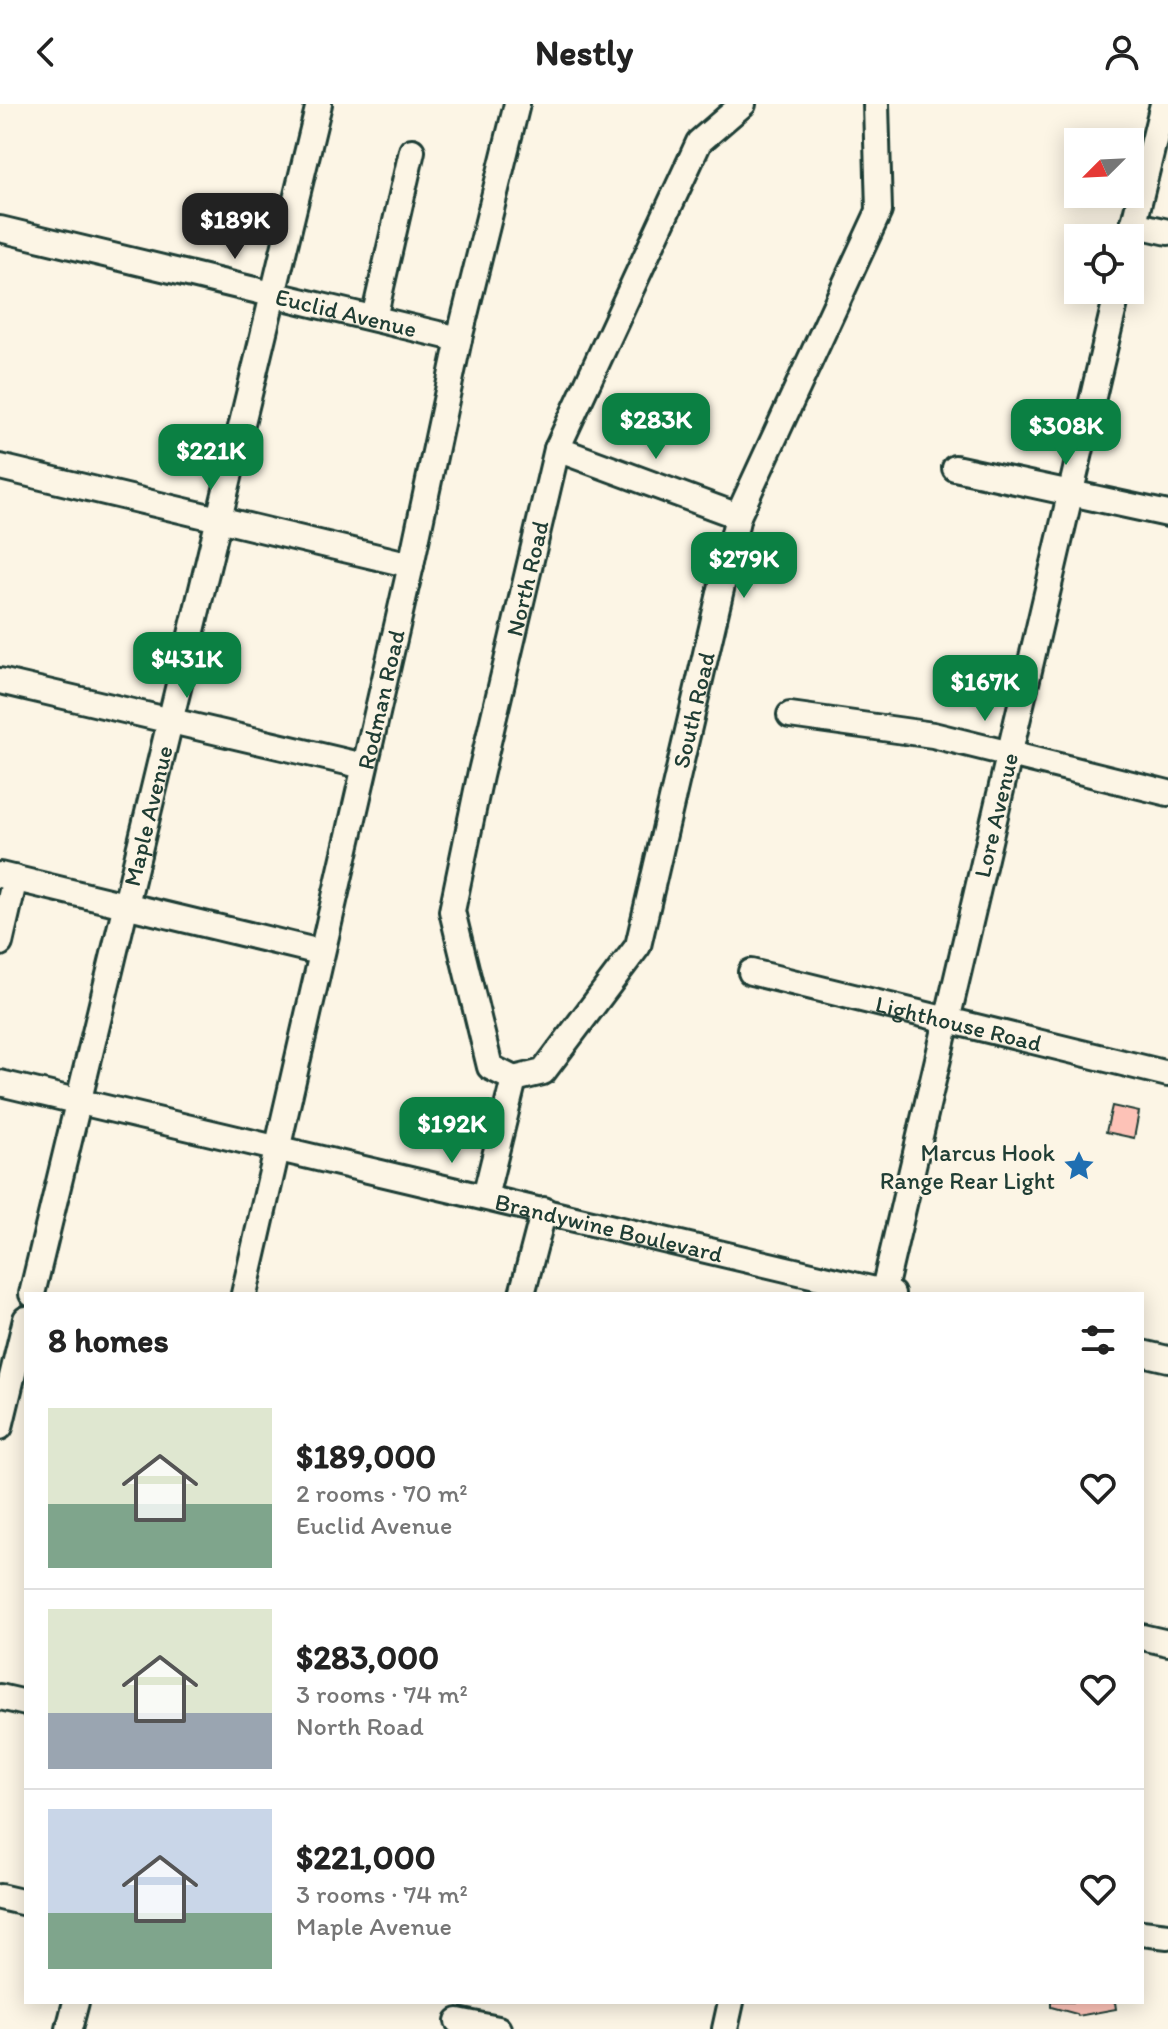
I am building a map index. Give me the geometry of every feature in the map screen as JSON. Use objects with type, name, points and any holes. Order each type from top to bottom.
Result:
[{"type":"street","name":"Maple Avenue","points":[[32,1292],[319,104]]},
{"type":"street","name":"Rodman Road","points":[[244,1292],[411,565],[459,339],[517,104]]},
{"type":"street","name":"North Road","points":[[514,1079],[490,1067],[452,911],[480,776],[557,449],[699,142],[743,104]]},
{"type":"street","name":"South Road","points":[[514,1079],[543,1072],[638,946],[738,516],[879,211],[876,104]]},
{"type":"street","points":[[1134,224],[1163,104]]},
{"type":"street","points":[[374,318],[412,151]]},
{"type":"street","name":"Euclid Avenue","points":[[0,229],[459,339]]},
{"type":"street","points":[[1144,232],[1168,232]]},
{"type":"street","name":"Lore Avenue","points":[[887,1292],[1115,304]]},
{"type":"street","points":[[557,449],[738,516]]},
{"type":"street","points":[[0,467],[411,565]]},
{"type":"street","points":[[955,468],[1168,514]]},
{"type":"street","points":[[0,681],[364,766]]},
{"type":"street","points":[[790,715],[933,735],[1168,793]]},
{"type":"street","points":[[0,943],[8,877],[320,952]]},
{"type":"street","name":"Lighthouse Road","points":[[751,972],[1168,1074]]},
{"type":"street","points":[[485,1197],[514,1079]]},
{"type":"street","name":"Brandywine Boulevard","points":[[0,1083],[883,1292]]},
{"type":"street","points":[[523,1292],[544,1210]]},
{"type":"street","points":[[0,1427],[24,1327]]},
{"type":"street","points":[[1144,1353],[1168,1359]]},
{"type":"street","points":[[1144,1637],[1168,1643]]},
{"type":"street","points":[[0,1697],[24,1703]]},
{"type":"street","points":[[0,1897],[24,1903]]},
{"type":"street","points":[[1144,1933],[1168,1936]]},
{"type":"street","points":[[69,2029],[75,2004]]},
{"type":"street","points":[[725,2029],[731,2004]]},
{"type":"street","points":[[459,2017],[498,2029]]},
{"type":"building","points":[[1112,1106],[1139,1112],[1134,1138],[1106,1132]]},
{"type":"building","points":[[1051,2004],[1115,2004],[1116,2009],[1078,2016],[1051,2007]]},
{"type":"place","name":"Marcus Hook Range Rear Light","points":[[1079,1166]]}]
